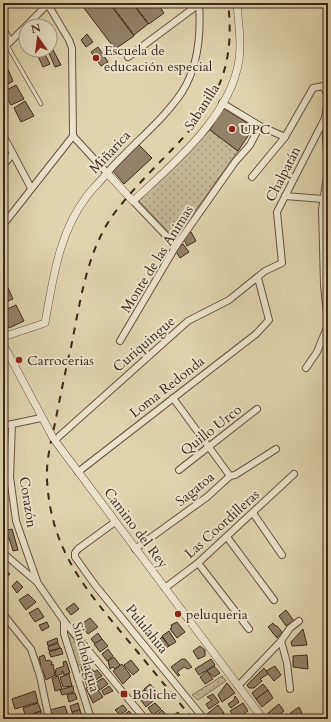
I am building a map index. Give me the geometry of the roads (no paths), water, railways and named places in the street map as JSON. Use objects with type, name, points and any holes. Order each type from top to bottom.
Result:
[{"type":"street","points":[[3,225],[73,136],[72,48],[48,3],[7,45]]},
{"type":"street","name":"Sabanilla","points":[[133,201],[204,131],[230,89],[239,62],[241,41],[236,3]]},
{"type":"street","points":[[128,57],[199,4]]},
{"type":"street","name":"Miñarica","points":[[3,338],[44,325],[54,273],[68,228],[87,196],[107,173],[168,110],[183,91],[193,68],[199,40],[199,4]]},
{"type":"street","points":[[3,29],[7,45]]},
{"type":"street","points":[[252,177],[285,137],[313,88],[322,86],[328,95]]},
{"type":"street","points":[[306,368],[317,352],[328,325],[324,285],[323,199],[328,170],[325,118],[328,100]]},
{"type":"street","points":[[222,103],[260,126],[285,137]]},
{"type":"street","name":"Chalpatán","points":[[258,278],[265,271],[283,262],[277,212],[325,118]]},
{"type":"street","name":"Monte de las Animas","points":[[120,341],[176,246],[235,162],[250,145],[260,126]]},
{"type":"street","points":[[3,135],[31,188]]},
{"type":"street","points":[[73,136],[176,246]]},
{"type":"street","points":[[3,165],[13,154]]},
{"type":"street","points":[[285,196],[323,199]]},
{"type":"street","name":"Loma Redonda","points":[[78,472],[256,334],[269,320],[258,278]]},
{"type":"street","name":"Curiquingue","points":[[53,437],[188,321],[229,300],[258,278]]},
{"type":"street","name":"Camino del Rey","points":[[3,344],[41,418],[53,437],[263,719]]},
{"type":"street","name":"Sagatoa","points":[[135,549],[207,497],[230,476],[173,398]]},
{"type":"street","name":"Quillo Urco","points":[[179,470],[257,409]]},
{"type":"street","points":[[3,426],[41,418]]},
{"type":"street","name":"Corazón","points":[[12,424],[10,477],[16,521],[37,582]]},
{"type":"street","points":[[230,476],[235,475],[276,449]]},
{"type":"street","name":"Las Coordilleras","points":[[165,588],[198,563],[227,538],[294,474]]},
{"type":"street","points":[[253,513],[282,555]]},
{"type":"street","name":"Pululahua","points":[[115,522],[78,549],[75,553],[75,557],[95,585],[204,719]]},
{"type":"street","points":[[227,538],[274,600]]},
{"type":"street","name":"Sincholagua","points":[[3,553],[37,582],[64,621],[64,634],[91,719]]},
{"type":"street","points":[[198,563],[249,629]]},
{"type":"street","points":[[3,614],[31,649],[40,676],[49,719]]},
{"type":"street","points":[[64,621],[145,719]]},
{"type":"street","points":[[238,686],[281,641],[290,628],[299,621]]},
{"type":"street","points":[[281,641],[288,664],[290,689]]},
{"type":"lane","points":[[7,45],[42,104]]},
{"type":"railway","points":[[193,719],[96,601],[72,565],[62,547],[55,526],[50,504],[47,473],[50,444],[78,310],[93,255],[109,221],[120,206],[183,138],[215,95],[225,69],[229,39],[228,3]]},
{"type":"railway","points":[[3,693],[9,719]]},
{"type":"place","name":"Escuela de educación especial","points":[[96,58]]},
{"type":"place","name":"UPC","points":[[232,129]]},
{"type":"place","name":"Carrocerias","points":[[19,360]]},
{"type":"place","name":"peluqueria","points":[[178,614]]},
{"type":"place","name":"Boliche","points":[[124,694]]}]
